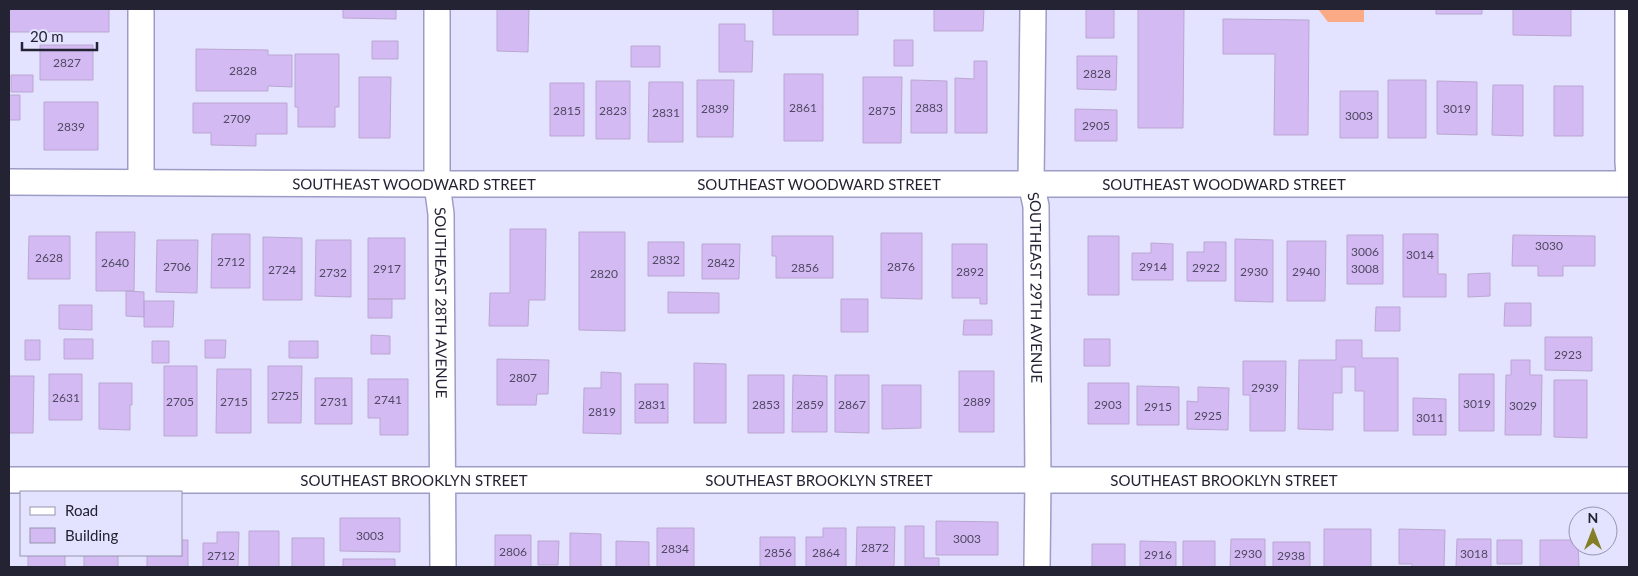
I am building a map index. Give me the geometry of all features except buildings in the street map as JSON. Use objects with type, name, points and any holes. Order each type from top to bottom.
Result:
[{"type":"street","points":[[141,9],[141,182]]},
{"type":"street","name":"SOUTHEAST 28TH AVENUE","points":[[437,9],[436,184],[441,214],[444,567]]},
{"type":"street","name":"SOUTHEAST 29TH AVENUE","points":[[1033,9],[1031,184],[1036,206],[1037,567]]},
{"type":"street","points":[[1628,9],[1629,175]]},
{"type":"street","name":"SOUTHEAST WOODWARD STREET","points":[[9,182],[1629,184]]},
{"type":"street","name":"SOUTHEAST BROOKLYN STREET","points":[[9,480],[1629,480]]},
{"type":"shaded area","points":[[1318,9],[1364,9],[1364,22],[1328,22]]}]
